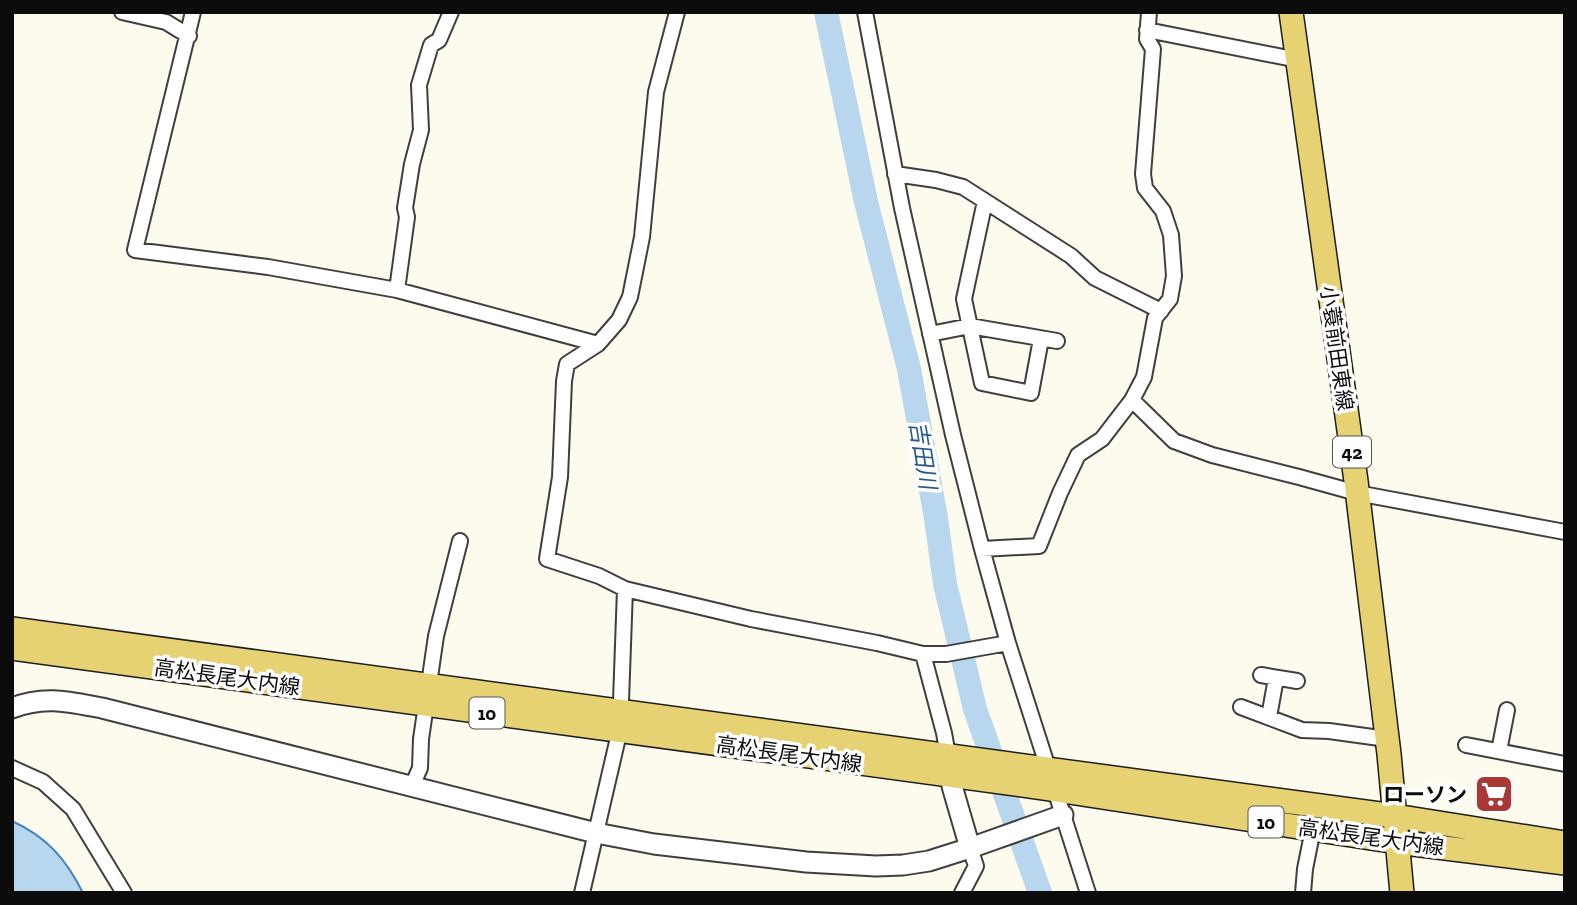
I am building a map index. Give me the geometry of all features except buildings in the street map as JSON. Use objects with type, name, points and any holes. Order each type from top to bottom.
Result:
[{"type":"main road","name":"小蓑前田東線","points":[[1286,13],[1298,60],[1357,493],[1387,739],[1402,893]]},
{"type":"main road","name":"高松長尾大内線","points":[[12,629],[428,695],[1046,779],[1395,816],[1565,843]]},
{"type":"main road","name":"高松長尾大内線","points":[[12,648],[428,695]]},
{"type":"main road","name":"高松長尾大内線","points":[[1046,779],[1314,829],[1565,863]]},
{"type":"street","points":[[122,12],[166,22],[189,36]]},
{"type":"street","points":[[193,12],[135,250],[268,267],[397,289],[598,344]]},
{"type":"street","points":[[397,289],[407,217],[405,208],[421,130],[419,85],[431,45],[439,40],[451,12]]},
{"type":"street","points":[[677,12],[656,92],[642,237],[629,297],[619,320],[598,344],[567,364],[561,477],[547,559],[599,576],[625,589],[751,620],[923,654],[946,654],[1008,643]]},
{"type":"street","points":[[865,12],[895,174],[953,435],[1056,817],[1088,893]]},
{"type":"street","points":[[982,549],[1039,546],[1078,455],[1102,439],[1132,400],[1144,377],[1155,318],[1170,299],[1174,276],[1171,235],[1163,211],[1145,188],[1143,174],[1153,49],[1147,39],[1149,12]]},
{"type":"street","points":[[1147,30],[1298,60]]},
{"type":"street","points":[[895,174],[963,187],[1070,256],[1095,278],[1161,311]]},
{"type":"street","points":[[985,201],[964,299],[982,383],[1031,393],[1041,338]]},
{"type":"street","points":[[930,334],[970,326],[1057,341]]},
{"type":"street","points":[[1132,400],[1174,441],[1212,455],[1357,493],[1565,532]]},
{"type":"street","points":[[412,786],[420,768],[421,739],[436,636],[460,541]]},
{"type":"street","points":[[582,893],[619,721],[625,589]]},
{"type":"street","points":[[923,654],[955,767],[952,786],[977,846],[976,866],[962,893]]},
{"type":"street","points":[[1261,675],[1297,681]]},
{"type":"street","points":[[1269,717],[1276,678]]},
{"type":"street","points":[[12,708],[54,699],[102,708],[596,833],[654,844],[806,862],[876,866],[929,861],[1056,817]]},
{"type":"street","points":[[1241,707],[1302,730],[1387,739]]},
{"type":"street","points":[[1499,751],[1507,710]]},
{"type":"street","points":[[1466,745],[1565,764]]},
{"type":"street","points":[[12,768],[43,782],[73,808],[124,893]]},
{"type":"street","points":[[1303,893],[1314,829]]},
{"type":"water","points":[[12,821],[35,834],[54,850],[83,893],[12,893]]},
{"type":"waterway","name":"吉田川","points":[[826,12],[866,202],[909,369],[945,584],[975,709],[1040,893]]},
{"type":"place","name":"ローソン","points":[[1494,794]]}]
